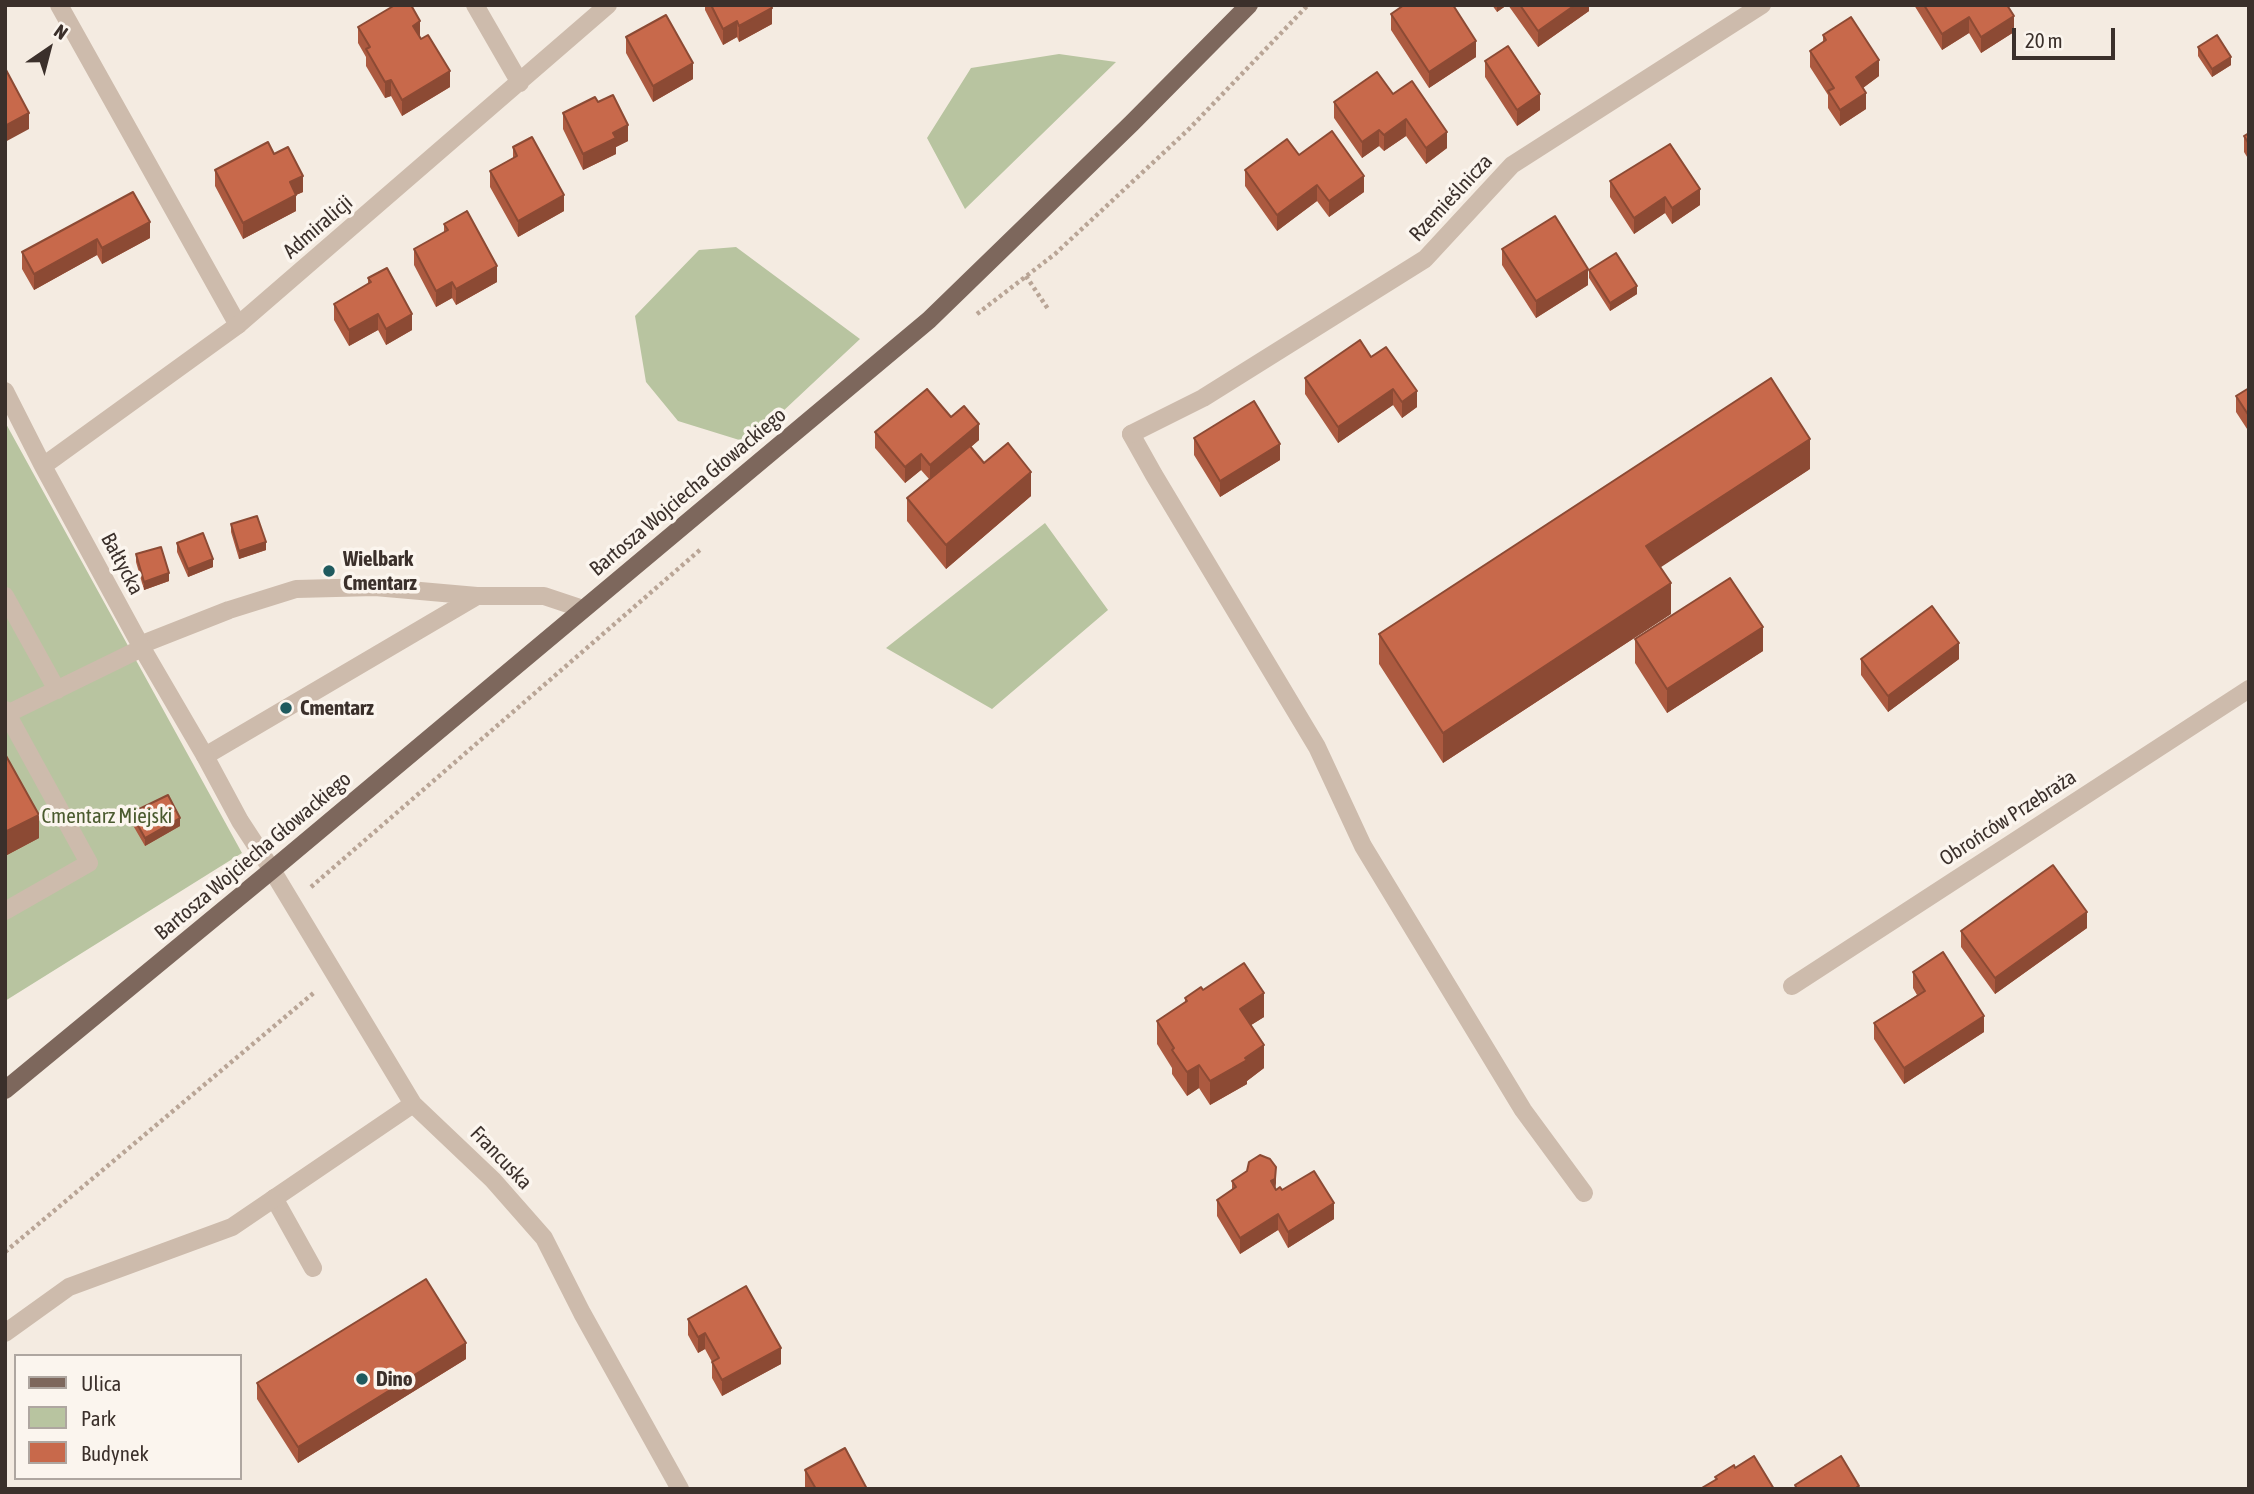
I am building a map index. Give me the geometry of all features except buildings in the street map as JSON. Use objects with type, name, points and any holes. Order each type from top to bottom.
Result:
[{"type":"main road","name":"Bartosza Wojciecha Głowackiego","points":[[5,1090],[132,987],[929,320],[1249,5]]},
{"type":"street","points":[[59,5],[238,325]]},
{"type":"street","points":[[475,5],[520,83]]},
{"type":"street","name":"Admiralicji","points":[[43,466],[238,325],[608,5]]},
{"type":"street","name":"Rzemieślnicza","points":[[1584,1193],[1523,1110],[1363,846],[1317,747],[1131,434],[1203,398],[1426,259],[1512,165],[1762,5]]},
{"type":"street","name":"Bałtycka","points":[[5,391],[141,646],[240,821],[272,870]]},
{"type":"street","points":[[5,911],[89,863],[6,713],[141,646],[229,610],[296,589],[375,587],[477,596],[544,596],[583,609]]},
{"type":"street","points":[[5,596],[57,690]]},
{"type":"street","points":[[205,756],[477,596]]},
{"type":"street","name":"Obrońców Przebraża","points":[[1792,986],[2249,689]]},
{"type":"street","name":"Francuska","points":[[272,870],[413,1104],[493,1180],[544,1238],[582,1313],[680,1489]]},
{"type":"street","points":[[5,1333],[69,1287],[232,1227],[413,1104]]},
{"type":"street","points":[[274,1199],[313,1268]]},
{"type":"path","points":[[1026,276],[1048,309]]},
{"type":"path","points":[[5,1252],[336,975]]},
{"type":"green space","points":[[1059,54],[1116,62],[965,209],[927,138],[971,68]]},
{"type":"green space","points":[[736,247],[860,339],[749,443],[678,421],[646,382],[635,316],[699,250]]},
{"type":"green space","name":"Cmentarz Miejski","points":[[5,422],[242,853],[5,1001]]},
{"type":"green space","points":[[1045,523],[1108,610],[992,709],[886,648]]},
{"type":"place","name":"Wielbark Cmentarz","points":[[329,571]]},
{"type":"place","name":"Cmentarz","points":[[286,708]]},
{"type":"place","name":"Dino","points":[[362,1379]]}]
